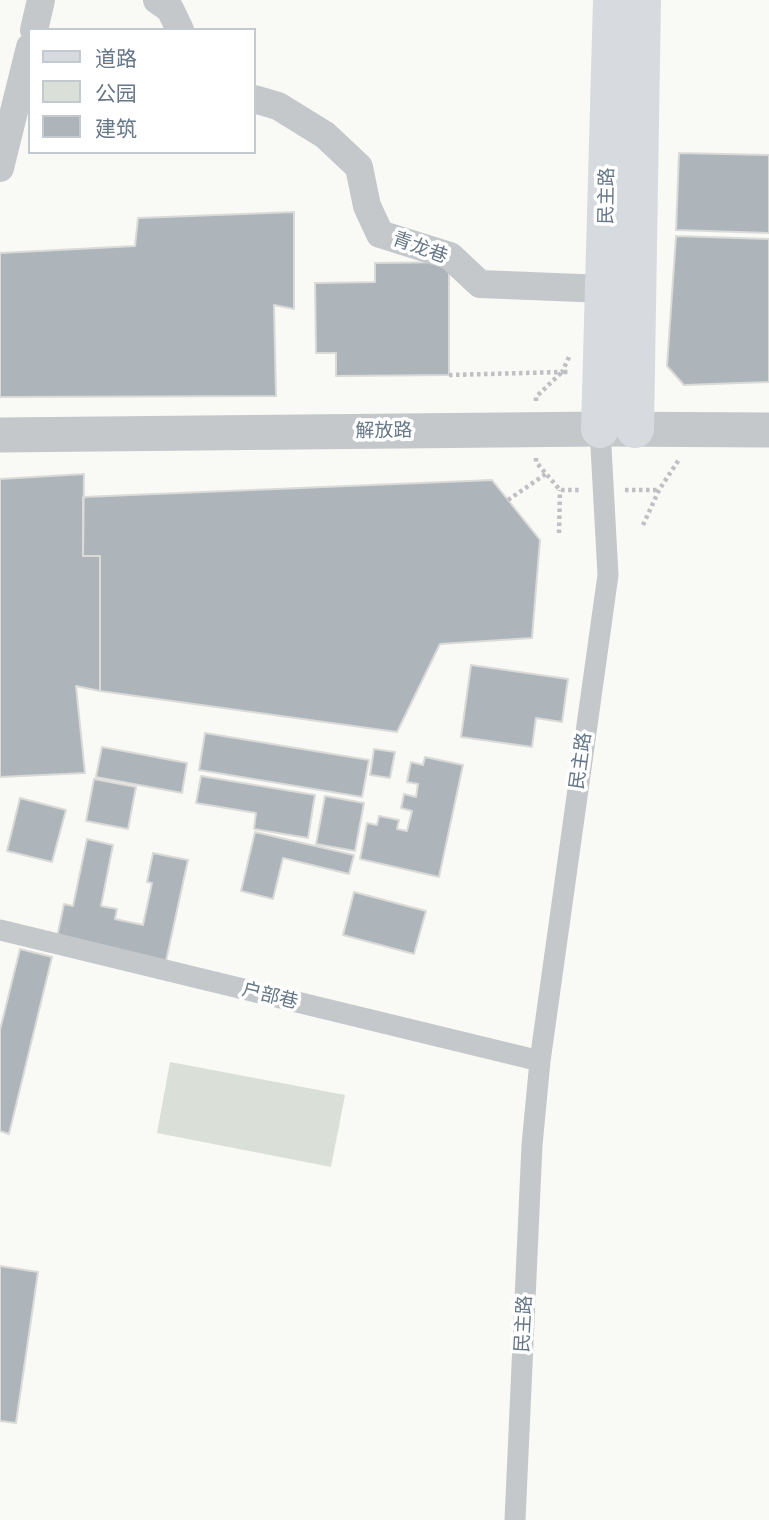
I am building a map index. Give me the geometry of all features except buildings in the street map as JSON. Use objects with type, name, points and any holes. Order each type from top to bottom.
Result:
[{"type":"main road","name":"民主路","points":[[612,0],[605,289],[617,429]]},
{"type":"main road","name":"民主路","points":[[617,429],[642,0]]},
{"type":"street","points":[[34,28],[41,0]]},
{"type":"street","points":[[157,0],[170,9],[179,28]]},
{"type":"street","points":[[0,168],[28,55]]},
{"type":"street","name":"青龙巷","points":[[256,100],[278,106],[325,135],[359,167],[367,206],[380,234],[450,256],[480,284],[605,289]]},
{"type":"street","name":"民主路","points":[[515,1520],[532,1145],[540,1061],[608,575],[617,429]]},
{"type":"street","name":"解放路","points":[[0,435],[769,430]]},
{"type":"street","name":"户部巷","points":[[0,930],[540,1061]]},
{"type":"path","points":[[449,375],[562,372],[572,349]]},
{"type":"path","points":[[508,500],[547,473]]},
{"type":"path","points":[[559,533],[560,490]]},
{"type":"path","points":[[643,525],[659,490]]},
{"type":"green space","points":[[170,1062],[345,1095],[331,1167],[157,1133]]}]
